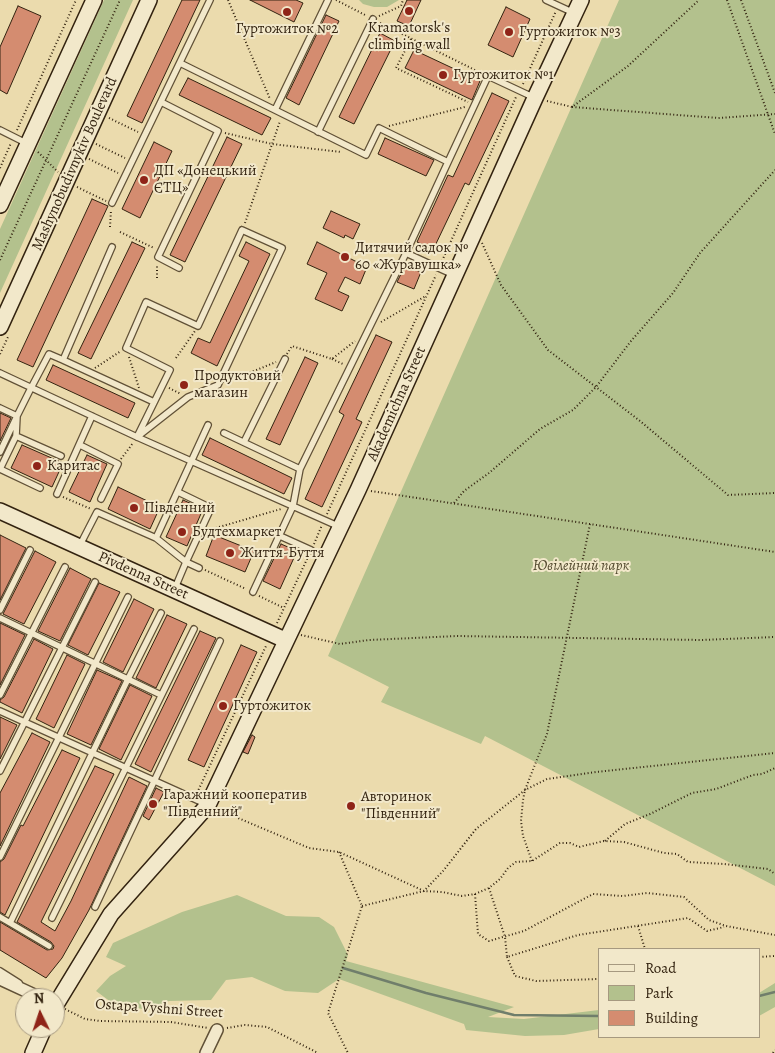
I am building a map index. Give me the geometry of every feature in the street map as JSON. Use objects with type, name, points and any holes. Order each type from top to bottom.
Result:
[{"type":"street","points":[[0,205],[94,0]]},
{"type":"street","name":"Mashynobudivnykiv Boulevard","points":[[0,327],[149,0]]},
{"type":"street","name":"Akademichna Street","points":[[65,989],[111,914],[201,802],[283,633],[358,490],[534,98],[578,7]]},
{"type":"street","name":"Pivdenna Street","points":[[0,511],[174,590],[283,633]]},
{"type":"street","points":[[0,979],[20,988]]},
{"type":"street","points":[[206,1053],[217,1030]]},
{"type":"street","points":[[33,1053],[40,1038]]},
{"type":"lane","points":[[112,204],[210,0]]},
{"type":"lane","points":[[275,110],[328,0]]},
{"type":"lane","points":[[546,0],[559,6],[578,7]]},
{"type":"lane","points":[[318,132],[373,19]]},
{"type":"lane","points":[[180,63],[366,155],[378,128],[448,162]]},
{"type":"lane","points":[[253,592],[293,506],[300,469],[406,253],[488,76],[534,98]]},
{"type":"lane","points":[[161,102],[218,131],[159,254],[179,268]]},
{"type":"lane","points":[[0,130],[28,144]]},
{"type":"lane","points":[[242,230],[282,248],[218,385],[188,397],[137,437],[170,370],[126,348],[146,302],[198,326],[242,230]]},
{"type":"lane","points":[[63,360],[112,246]]},
{"type":"lane","points":[[406,253],[455,275]]},
{"type":"lane","points":[[0,452],[49,354],[154,402]]},
{"type":"lane","points":[[244,442],[285,358]]},
{"type":"lane","points":[[0,373],[137,437],[340,527]]},
{"type":"lane","points":[[0,408],[17,416]]},
{"type":"lane","points":[[17,416],[16,436],[0,469],[40,488]]},
{"type":"lane","points":[[57,494],[92,416]]},
{"type":"lane","points":[[156,538],[208,425]]},
{"type":"lane","points":[[224,433],[300,469]]},
{"type":"lane","points":[[16,436],[61,456]]},
{"type":"lane","points":[[80,446],[118,464],[101,499]]},
{"type":"lane","points":[[174,590],[211,508],[178,492]]},
{"type":"lane","points":[[80,547],[97,512],[156,538],[186,562],[199,568]]},
{"type":"lane","points":[[280,536],[311,550]]},
{"type":"lane","points":[[0,610],[30,550]]},
{"type":"lane","points":[[0,694],[65,567]]},
{"type":"lane","points":[[0,771],[95,582]]},
{"type":"lane","points":[[0,857],[128,597]]},
{"type":"lane","points":[[10,923],[161,613]]},
{"type":"lane","points":[[0,618],[161,695]]},
{"type":"lane","points":[[52,918],[194,629]]},
{"type":"lane","points":[[95,907],[220,641]]},
{"type":"lane","points":[[0,711],[201,802]]},
{"type":"lane","points":[[0,917],[49,946]]},
{"type":"lane","points":[[0,971],[26,988]]},
{"type":"path","points":[[0,168],[76,0]]},
{"type":"path","points":[[0,260],[120,0]]},
{"type":"path","points":[[228,0],[275,110]]},
{"type":"path","points":[[336,0],[488,76]]},
{"type":"path","points":[[373,19],[401,6],[404,0]]},
{"type":"path","points":[[572,107],[628,66],[699,0]]},
{"type":"path","points":[[727,0],[775,134]]},
{"type":"path","points":[[741,0],[775,93]]},
{"type":"path","points":[[559,6],[284,608],[283,633],[340,644],[369,640],[457,636],[701,640],[775,636]]},
{"type":"path","points":[[411,38],[396,68],[474,105]]},
{"type":"path","points":[[534,98],[572,107],[718,118],[775,114]]},
{"type":"path","points":[[378,128],[474,105]]},
{"type":"path","points":[[242,230],[282,114]]},
{"type":"path","points":[[106,117],[145,135]]},
{"type":"path","points":[[218,131],[272,144],[347,153]]},
{"type":"path","points":[[94,143],[132,162]]},
{"type":"path","points":[[28,144],[67,182],[112,204],[110,228]]},
{"type":"path","points":[[88,158],[125,176]]},
{"type":"path","points":[[454,503],[464,491],[489,473],[540,429],[573,410],[596,387],[631,341],[673,293],[700,253],[775,170]]},
{"type":"path","points":[[476,228],[501,285],[548,350],[640,421],[728,495],[775,493]]},
{"type":"path","points":[[120,232],[159,254],[157,278]]},
{"type":"path","points":[[332,359],[369,329],[426,296]]},
{"type":"path","points":[[176,358],[198,326]]},
{"type":"path","points":[[218,385],[285,358],[292,346],[350,367]]},
{"type":"path","points":[[89,372],[126,348],[142,396]]},
{"type":"path","points":[[163,385],[188,397]]},
{"type":"path","points":[[118,464],[137,437]]},
{"type":"path","points":[[358,490],[775,552]]},
{"type":"path","points":[[57,494],[97,512]]},
{"type":"path","points":[[200,533],[293,506]]},
{"type":"path","points":[[532,861],[523,836],[521,821],[525,790],[546,734],[590,524]]},
{"type":"path","points":[[199,568],[284,608]]},
{"type":"path","points":[[266,646],[201,802],[248,824],[309,848],[339,852],[424,890],[462,896],[475,894],[489,888],[516,862],[532,861],[560,844],[570,843],[579,846],[615,840],[664,853],[676,854],[688,862],[768,869],[775,874]]},
{"type":"path","points":[[362,906],[424,890],[443,872],[476,829],[525,790],[547,779],[775,753]]},
{"type":"path","points":[[604,841],[625,824],[692,793],[716,789],[775,768]]},
{"type":"path","points":[[339,852],[362,906],[328,1013],[348,1053]]},
{"type":"path","points":[[489,888],[505,937],[507,957],[515,976],[536,981],[598,979]]},
{"type":"path","points":[[475,894],[478,934],[489,941],[524,931],[593,894],[623,896],[646,893],[684,897],[709,920],[726,926],[775,935]]},
{"type":"path","points":[[507,957],[578,935],[688,918],[707,931],[726,926]]},
{"type":"path","points":[[638,926],[645,948]]},
{"type":"path","points":[[760,957],[775,956]]},
{"type":"path","name":"Ostapa Vyshni Street","points":[[65,1010],[85,1019],[100,1021],[171,1022],[217,1030],[245,1025],[267,1028],[318,1053]]},
{"type":"path","points":[[772,1053],[775,1050]]},
{"type":"green space","points":[[104,0],[133,0],[0,293],[0,229]]},
{"type":"green space","points":[[359,0],[399,0],[387,7],[374,7],[363,4]]},
{"type":"green space","name":"Ювілейний парк","points":[[619,0],[775,0],[775,886],[485,736],[481,744],[381,702],[389,687],[328,656]]},
{"type":"green space","points":[[237,895],[286,916],[319,917],[334,927],[348,955],[346,961],[514,1007],[488,1017],[524,1019],[598,1010],[598,1029],[564,1035],[525,1036],[466,1030],[464,1024],[339,979],[318,993],[285,991],[252,977],[226,980],[211,1000],[169,1001],[150,1010],[115,1005],[96,991],[110,976],[126,966],[106,957],[113,943],[182,912]]},
{"type":"green space","points":[[775,983],[775,1007],[760,1015],[760,992]]},
{"type":"building","points":[[182,0],[200,0],[142,123],[127,116]]},
{"type":"building","name":"Гуртожиток №2","points":[[250,0],[296,0],[303,3],[294,22]]},
{"type":"building","name":"Kramatorsk's climbing wall","points":[[407,0],[421,0],[409,26],[397,21]]},
{"type":"building","points":[[18,6],[41,16],[7,94],[0,90],[0,47]]},
{"type":"building","name":"Гуртожиток №3","points":[[506,7],[530,19],[513,57],[488,45]]},
{"type":"building","points":[[326,15],[339,21],[299,105],[286,98]]},
{"type":"building","points":[[380,33],[395,41],[354,124],[339,117]]},
{"type":"building","name":"Гуртожиток №1","points":[[414,50],[480,81],[472,100],[405,68]]},
{"type":"building","points":[[188,78],[271,118],[262,135],[179,95]]},
{"type":"building","points":[[492,93],[509,101],[469,185],[465,183],[433,250],[417,242],[448,175],[453,177]]},
{"type":"building","points":[[227,137],[242,144],[185,262],[170,255]]},
{"type":"building","points":[[385,138],[434,160],[426,176],[378,154]]},
{"type":"building","points":[[154,142],[172,151],[140,218],[122,209]]},
{"type":"building","points":[[92,199],[108,206],[33,367],[17,360]]},
{"type":"building","points":[[331,211],[360,224],[353,239],[345,235],[344,238],[323,228]]},
{"type":"building","points":[[132,242],[145,248],[91,359],[78,353]]},
{"type":"building","points":[[246,242],[270,254],[217,366],[191,353],[198,338],[210,343],[249,261],[239,256]]},
{"type":"building","points":[[317,242],[367,267],[360,284],[345,277],[338,291],[349,296],[342,311],[315,299],[327,273],[307,264]]},
{"type":"building","points":[[405,266],[421,272],[414,289],[397,282]]},
{"type":"building","points":[[376,335],[392,342],[356,419],[362,422],[322,507],[305,499],[344,415],[339,412]]},
{"type":"building","points":[[305,357],[318,363],[280,445],[266,439]]},
{"type":"building","points":[[53,365],[135,403],[128,418],[46,380]]},
{"type":"building","points":[[0,413],[11,418],[0,441]]},
{"type":"building","points":[[210,438],[292,478],[284,494],[202,455]]},
{"type":"building","name":"Каритас","points":[[22,445],[63,463],[52,487],[11,468]]},
{"type":"building","points":[[87,455],[107,464],[90,502],[69,492]]},
{"type":"building","name":"Південний","points":[[118,487],[160,507],[150,529],[108,509]]},
{"type":"building","points":[[183,500],[203,509],[187,546],[166,537]]},
{"type":"building","points":[[0,535],[26,548],[0,600]]},
{"type":"building","name":"Життя-Буття","points":[[214,535],[254,551],[245,572],[206,556]]},
{"type":"building","points":[[281,544],[297,551],[280,589],[263,581]]},
{"type":"building","points":[[35,551],[56,562],[24,624],[3,614]]},
{"type":"building","points":[[70,568],[91,579],[60,641],[38,631]]},
{"type":"building","points":[[99,583],[120,592],[88,655],[68,645]]},
{"type":"building","points":[[134,599],[154,609],[123,672],[103,662]]},
{"type":"building","points":[[167,615],[187,624],[156,688],[136,678]]},
{"type":"building","points":[[0,623],[25,635],[0,685]]},
{"type":"building","points":[[200,631],[216,638],[151,772],[135,764]]},
{"type":"building","points":[[34,639],[53,649],[22,713],[0,702],[0,700],[4,697]]},
{"type":"building","name":"Гуртожиток","points":[[241,645],[257,652],[204,767],[188,760]]},
{"type":"building","points":[[67,655],[85,664],[54,728],[36,719]]},
{"type":"building","points":[[97,670],[122,681],[91,745],[67,734]]},
{"type":"building","points":[[130,685],[152,696],[121,760],[99,749]]},
{"type":"building","points":[[0,717],[17,725],[0,759]]},
{"type":"building","points":[[32,733],[50,742],[0,846],[0,793]]},
{"type":"building","points":[[252,735],[255,737],[248,754],[243,752]]},
{"type":"building","points":[[62,750],[80,758],[5,915],[0,912],[0,862],[4,859],[21,825],[23,826]]},
{"type":"building","points":[[95,766],[114,774],[41,922],[55,931],[129,777],[147,786],[89,910],[62,958],[46,978],[0,950],[0,922],[47,950],[53,949],[54,946],[51,942],[17,922]]},
{"type":"building","name":"Гаражний кооператив \"Південний\"","points":[[156,788],[164,792],[149,820],[143,816]]},
{"type":"waterway","points":[[343,968],[426,993],[514,1015],[598,1016]]},
{"type":"waterway","points":[[760,996],[775,992]]},
{"type":"place","name":"Kramatorsk's climbing wall","points":[[409,11]]},
{"type":"place","name":"Гуртожиток №2","points":[[287,12]]},
{"type":"place","name":"Гуртожиток №3","points":[[509,32]]},
{"type":"place","name":"Гуртожиток №1","points":[[443,75]]},
{"type":"place","name":"ДП «Донецький ЄТЦ»","points":[[144,180]]},
{"type":"place","name":"Дитячий садок № 60 «Журавушка»","points":[[345,257]]},
{"type":"place","name":"Продуктовий магазин","points":[[184,385]]},
{"type":"place","name":"Каритас","points":[[37,466]]},
{"type":"place","name":"Південний","points":[[134,508]]},
{"type":"place","name":"Будтехмаркет","points":[[182,532]]},
{"type":"place","name":"Життя-Буття","points":[[230,553]]},
{"type":"place","name":"Гуртожиток","points":[[223,706]]},
{"type":"place","name":"Гаражний кооператив \"Південний\"","points":[[153,804]]},
{"type":"place","name":"Авторинок \"Південний\"","points":[[351,806]]}]
